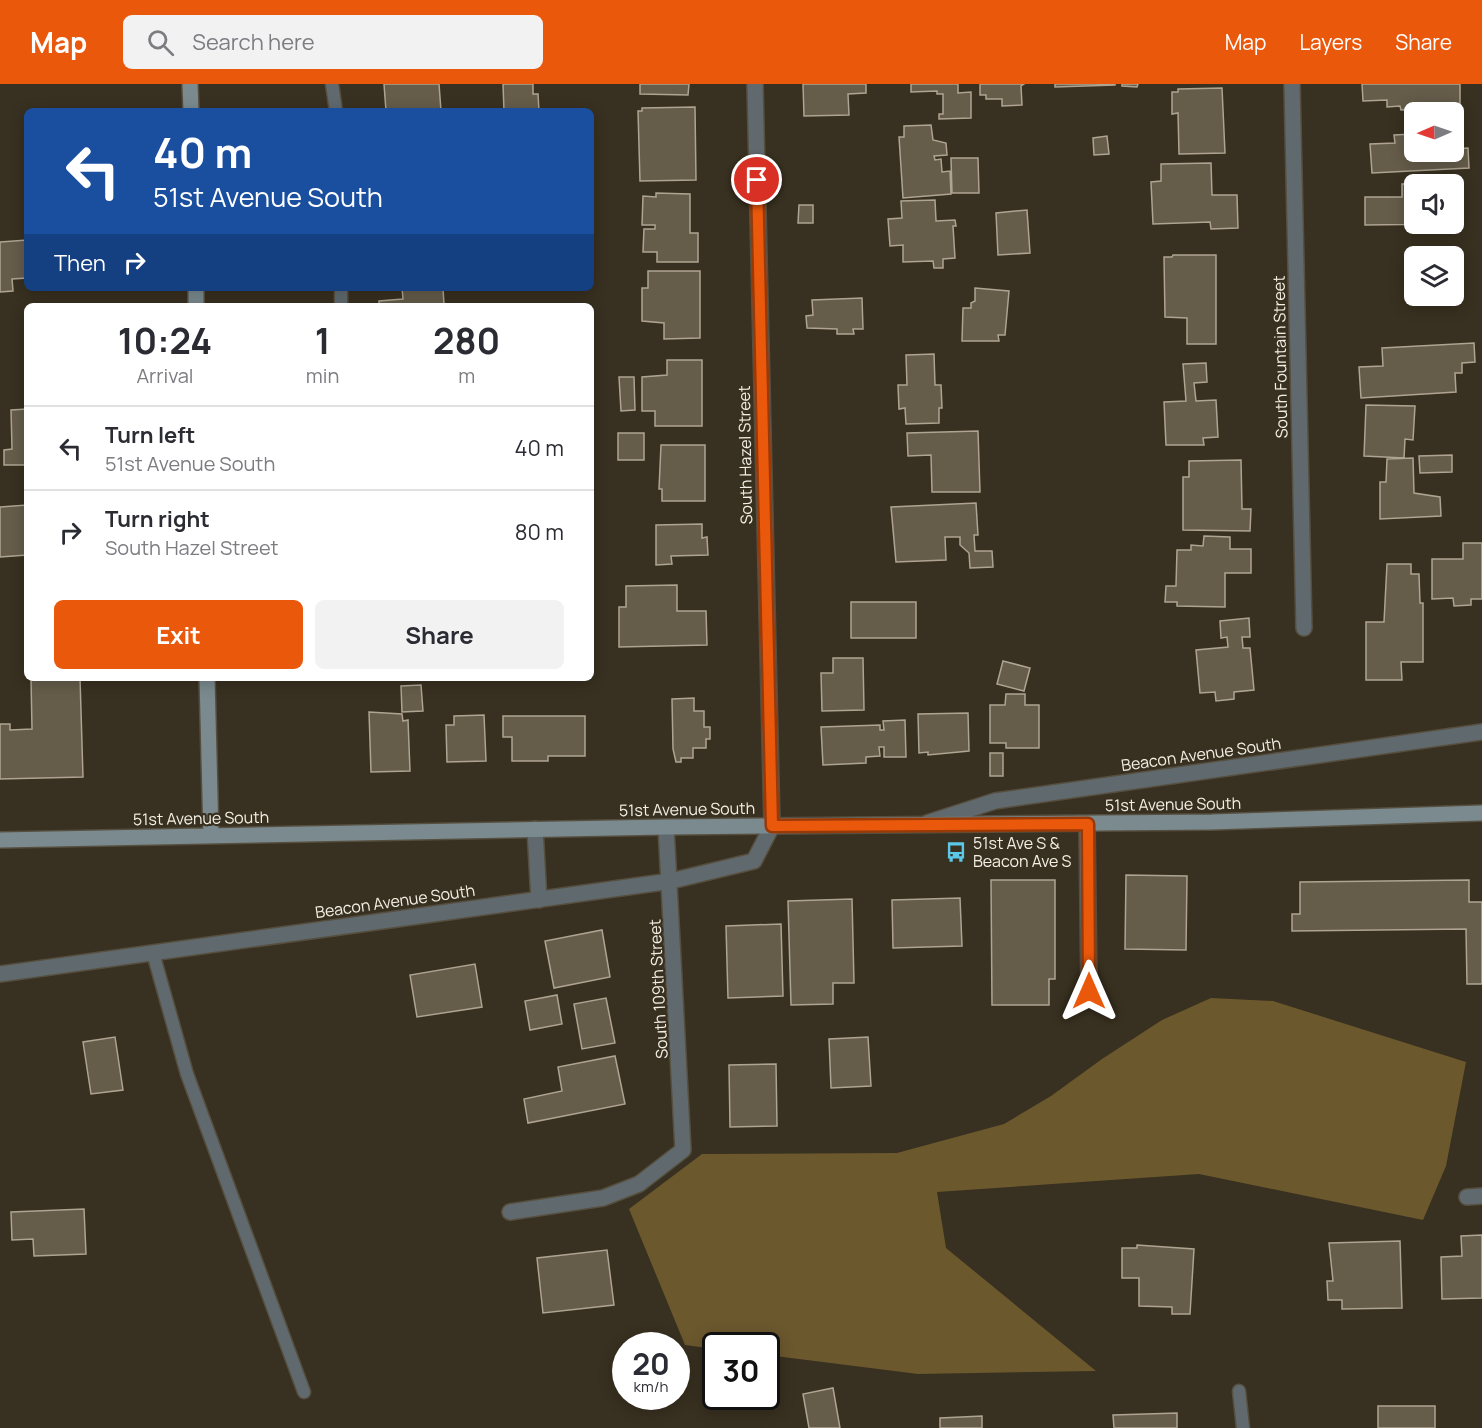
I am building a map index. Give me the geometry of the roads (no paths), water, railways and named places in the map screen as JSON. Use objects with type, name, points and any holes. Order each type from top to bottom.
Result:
[{"type":"street","points":[[190,84],[191,108]]},
{"type":"street","name":"South Hazel Street","points":[[755,84],[772,826]]},
{"type":"street","name":"South Fountain Street","points":[[1292,84],[1304,628]]},
{"type":"street","points":[[207,681],[211,835]]},
{"type":"street","name":"Beacon Avenue South","points":[[927,823],[995,801],[1482,732]]},
{"type":"street","name":"51st Avenue South","points":[[0,840],[927,823],[1088,824],[1482,813]]},
{"type":"street","points":[[1088,824],[1089,991]]},
{"type":"street","name":"Beacon Avenue South","points":[[0,974],[671,881],[754,861],[772,826]]},
{"type":"street","name":"South 109th Street","points":[[510,1212],[603,1198],[639,1184],[682,1150],[671,881],[666,827]]},
{"type":"street","points":[[535,829],[540,900]]},
{"type":"lane","points":[[332,84],[336,108]]},
{"type":"lane","points":[[153,953],[188,1074],[304,1392]]},
{"type":"lane","points":[[1239,1391],[1244,1428]]},
{"type":"place","name":"51st Ave S & Beacon Ave S","points":[[956,852]]}]
